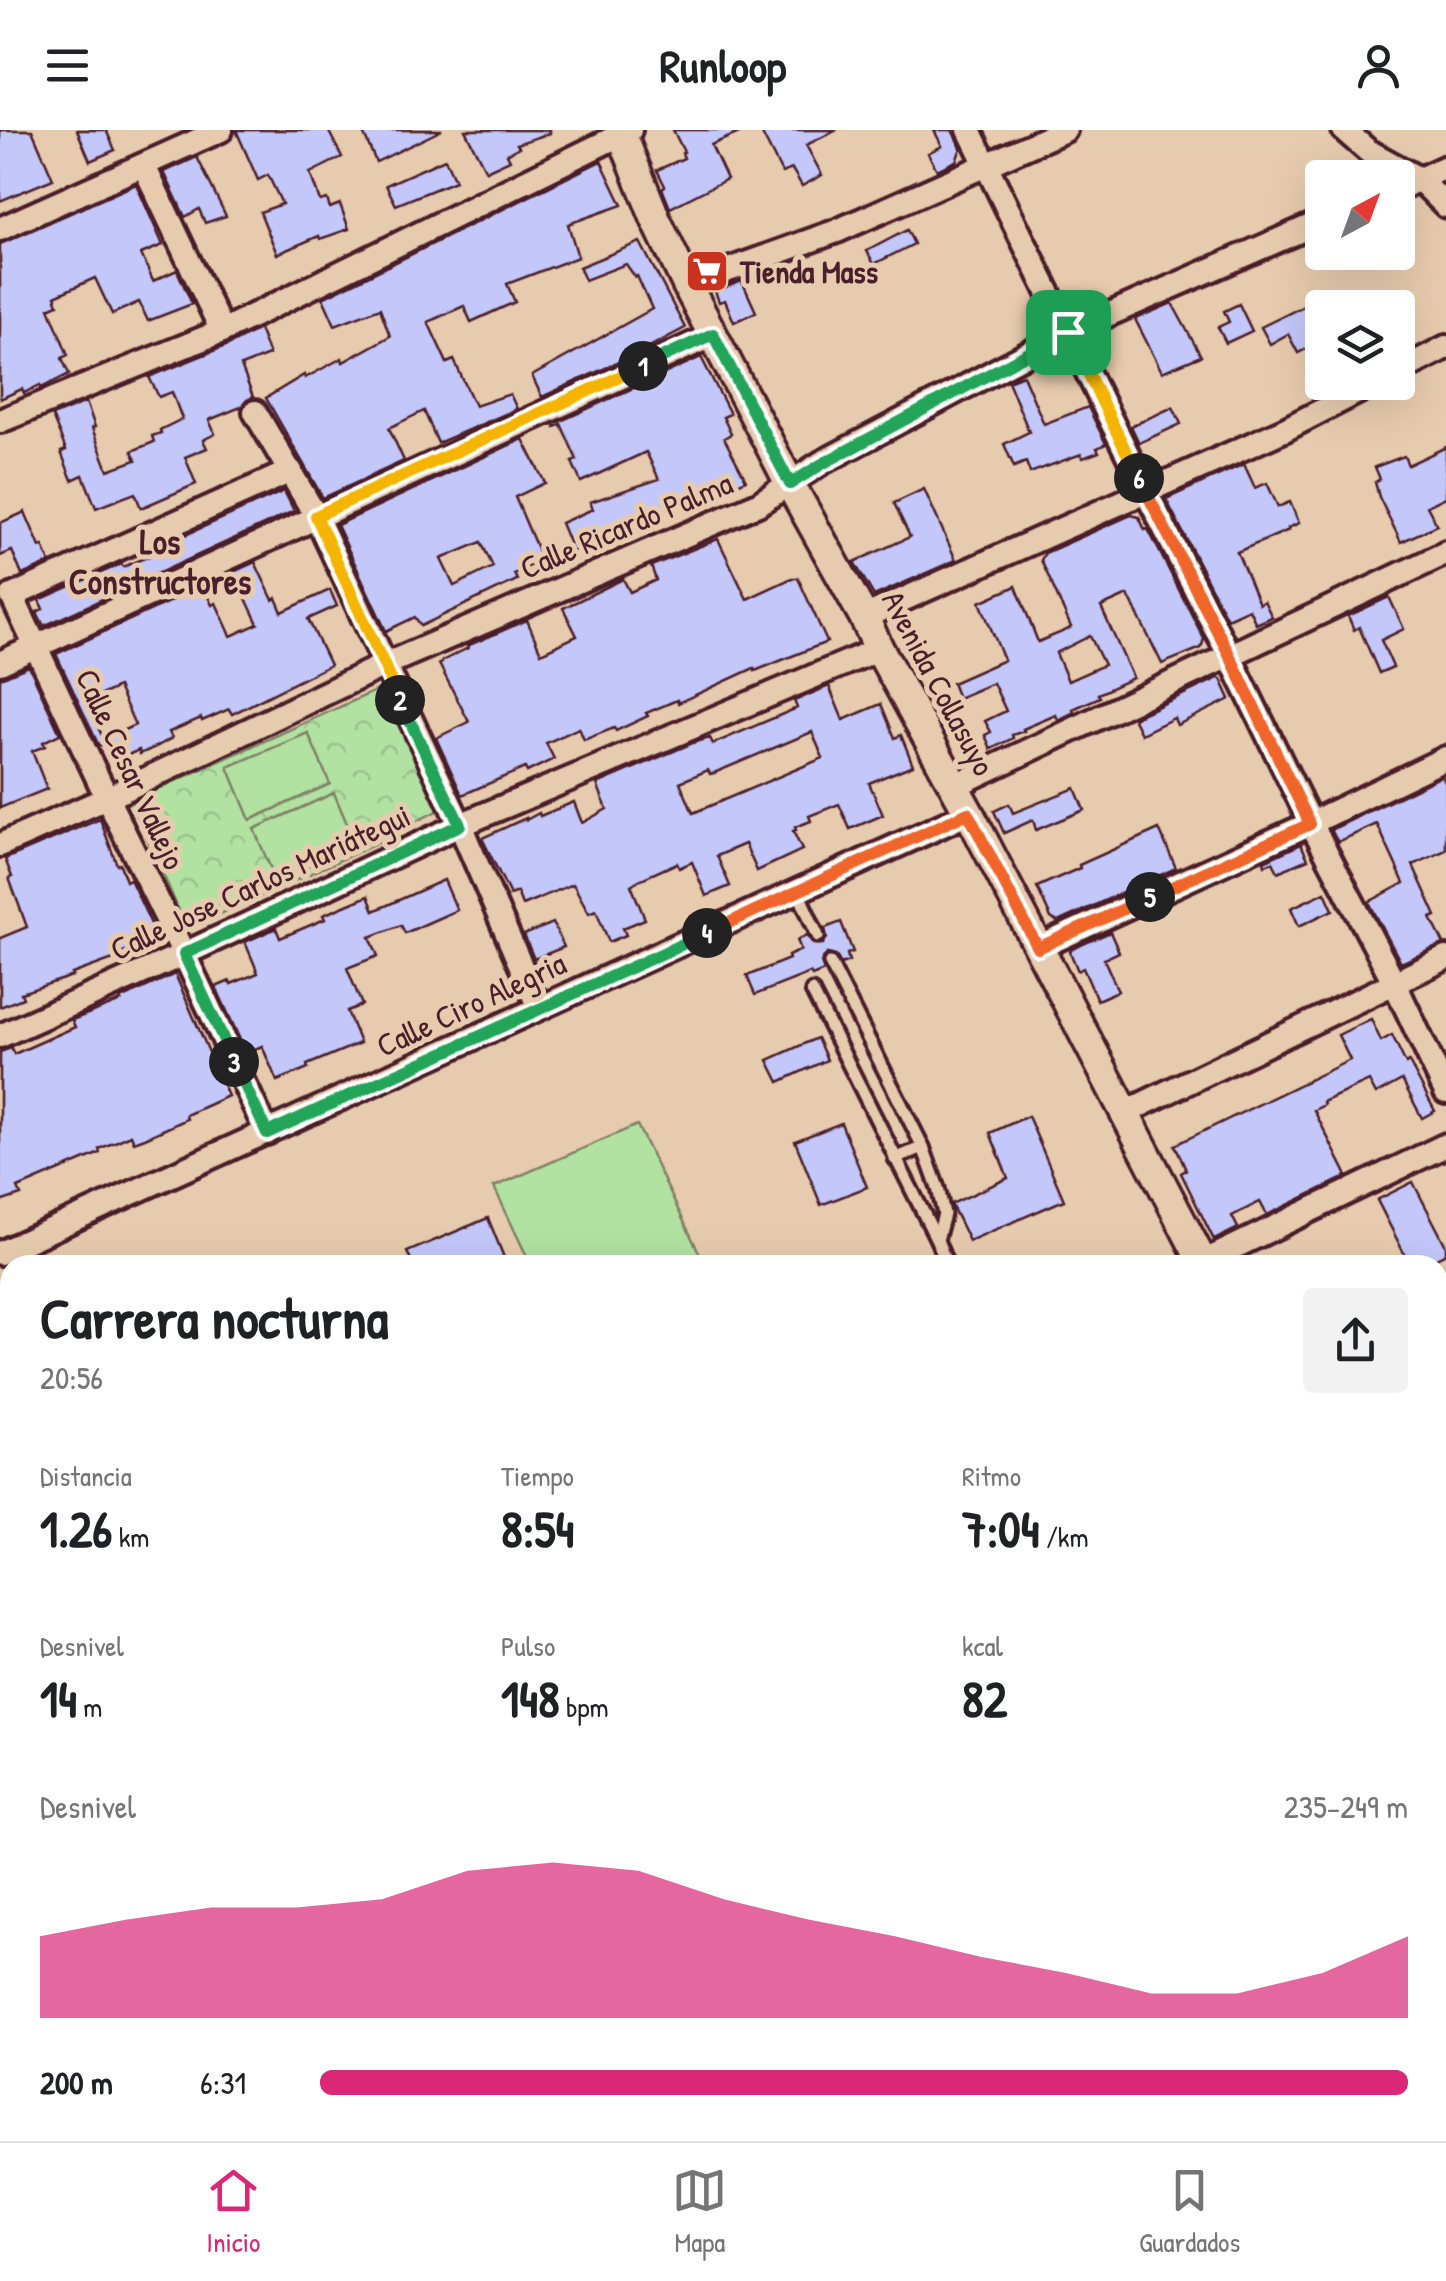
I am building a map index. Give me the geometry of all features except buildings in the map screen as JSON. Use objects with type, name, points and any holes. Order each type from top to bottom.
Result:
[{"type":"street","points":[[0,229],[221,130]]},
{"type":"street","points":[[969,130],[1446,1092]]},
{"type":"street","points":[[687,285],[838,231],[1064,130]]},
{"type":"street","points":[[1344,130],[1379,160]]},
{"type":"street","points":[[0,421],[222,331],[624,131]]},
{"type":"street","name":"Avenida Collasuyo","points":[[624,131],[656,220],[687,285],[1199,1255]]},
{"type":"street","points":[[144,166],[222,331]]},
{"type":"street","points":[[1415,181],[1446,167]]},
{"type":"street","points":[[1415,188],[1446,206]]},
{"type":"street","name":"Calle Ricardo Palma","points":[[0,844],[107,798],[384,665],[758,504],[822,464],[1068,332],[1305,229]]},
{"type":"street","points":[[0,663],[713,334]]},
{"type":"street","points":[[1415,363],[1446,347]]},
{"type":"street","points":[[864,617],[1284,430],[1342,400]]},
{"type":"street","points":[[256,412],[316,516],[460,825],[538,1008]]},
{"type":"street","name":"Calle Cesar Vallejo","points":[[267,1133],[12,596],[291,472]]},
{"type":"street","points":[[954,786],[1446,553]]},
{"type":"street","name":"Calle Jose Carlos Mariátegui","points":[[0,1036],[460,825],[879,649]]},
{"type":"street","points":[[1038,948],[1446,758]]},
{"type":"street","name":"Calle Ciro Alegria","points":[[0,1252],[968,813]]},
{"type":"street","points":[[1124,1114],[1446,958]]},
{"type":"street","points":[[1222,1255],[1446,1145]]},
{"type":"lane","points":[[798,892],[818,936]]},
{"type":"lane","points":[[830,963],[923,1147],[944,1214],[937,1240]]},
{"type":"lane","points":[[812,991],[943,1255]]},
{"type":"lane","points":[[895,1158],[923,1147]]},
{"type":"green space","points":[[384,687],[441,809],[387,839],[187,929],[131,801]]},
{"type":"green space","points":[[308,733],[330,784],[250,820],[228,767]]},
{"type":"green space","points":[[334,793],[356,845],[276,881],[254,829]]},
{"type":"green space","points":[[637,1125],[700,1255],[526,1255],[494,1187]]},
{"type":"place","name":"Tienda Mass","points":[[707,271]]},
{"type":"district","name":"Los Constructores","points":[[160,561]]},
{"type":"route","points":[[1068,332],[1310,824],[1038,948],[968,813],[267,1133],[184,954],[460,825],[316,516],[713,334],[790,484],[1068,332]]}]
